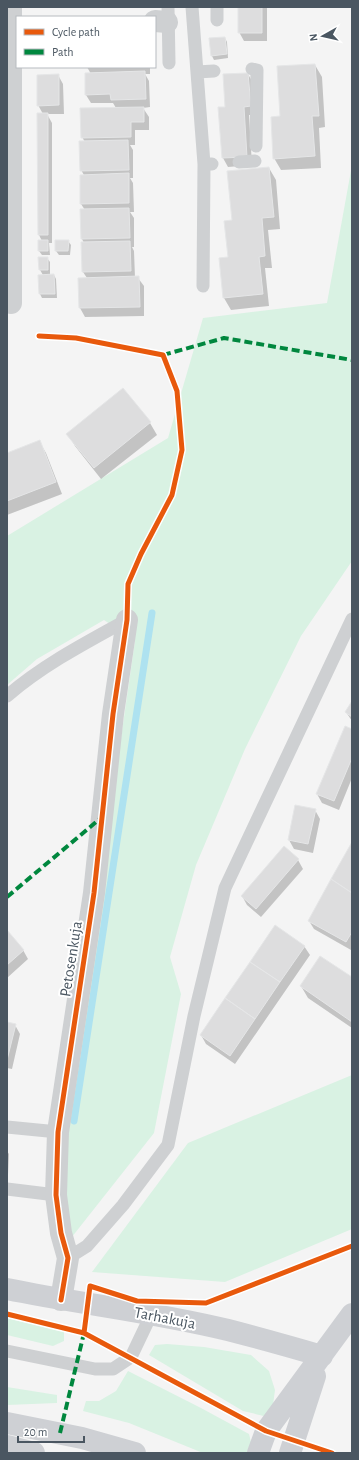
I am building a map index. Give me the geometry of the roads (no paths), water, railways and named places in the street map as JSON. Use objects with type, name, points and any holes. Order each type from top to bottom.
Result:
[{"type":"street","points":[[11,303],[12,16]]},
{"type":"street","name":"Petosenkuja","points":[[62,1300],[68,1258],[61,1233],[56,1195],[58,1132],[94,893],[113,714],[127,620]]},
{"type":"street","name":"Tarhakuja","points":[[7,1289],[62,1300],[151,1314],[228,1330],[322,1356]]},
{"type":"street","points":[[258,1453],[266,1432],[352,1314]]},
{"type":"street","points":[[290,1453],[322,1356]]},
{"type":"street","points":[[7,1423],[82,1438],[135,1453]]},
{"type":"street","points":[[7,1446],[34,1453]]},
{"type":"lane","points":[[192,7],[197,72],[208,164],[203,286]]},
{"type":"lane","points":[[163,17],[169,63]]},
{"type":"lane","points":[[252,70],[257,70],[256,146]]},
{"type":"lane","points":[[197,72],[214,71]]},
{"type":"lane","points":[[239,162],[255,161]]},
{"type":"lane","points":[[68,1258],[86,1246],[102,1229],[123,1205],[168,1145],[194,1016],[225,888],[352,619]]},
{"type":"lane","points":[[7,696],[26,680],[61,656],[127,620]]},
{"type":"lane","points":[[7,1127],[58,1132]]},
{"type":"lane","points":[[7,1189],[56,1195]]},
{"type":"lane","points":[[7,1351],[95,1369],[113,1369],[131,1357],[151,1314]]},
{"type":"waterway","points":[[74,1121],[152,613]]}]
